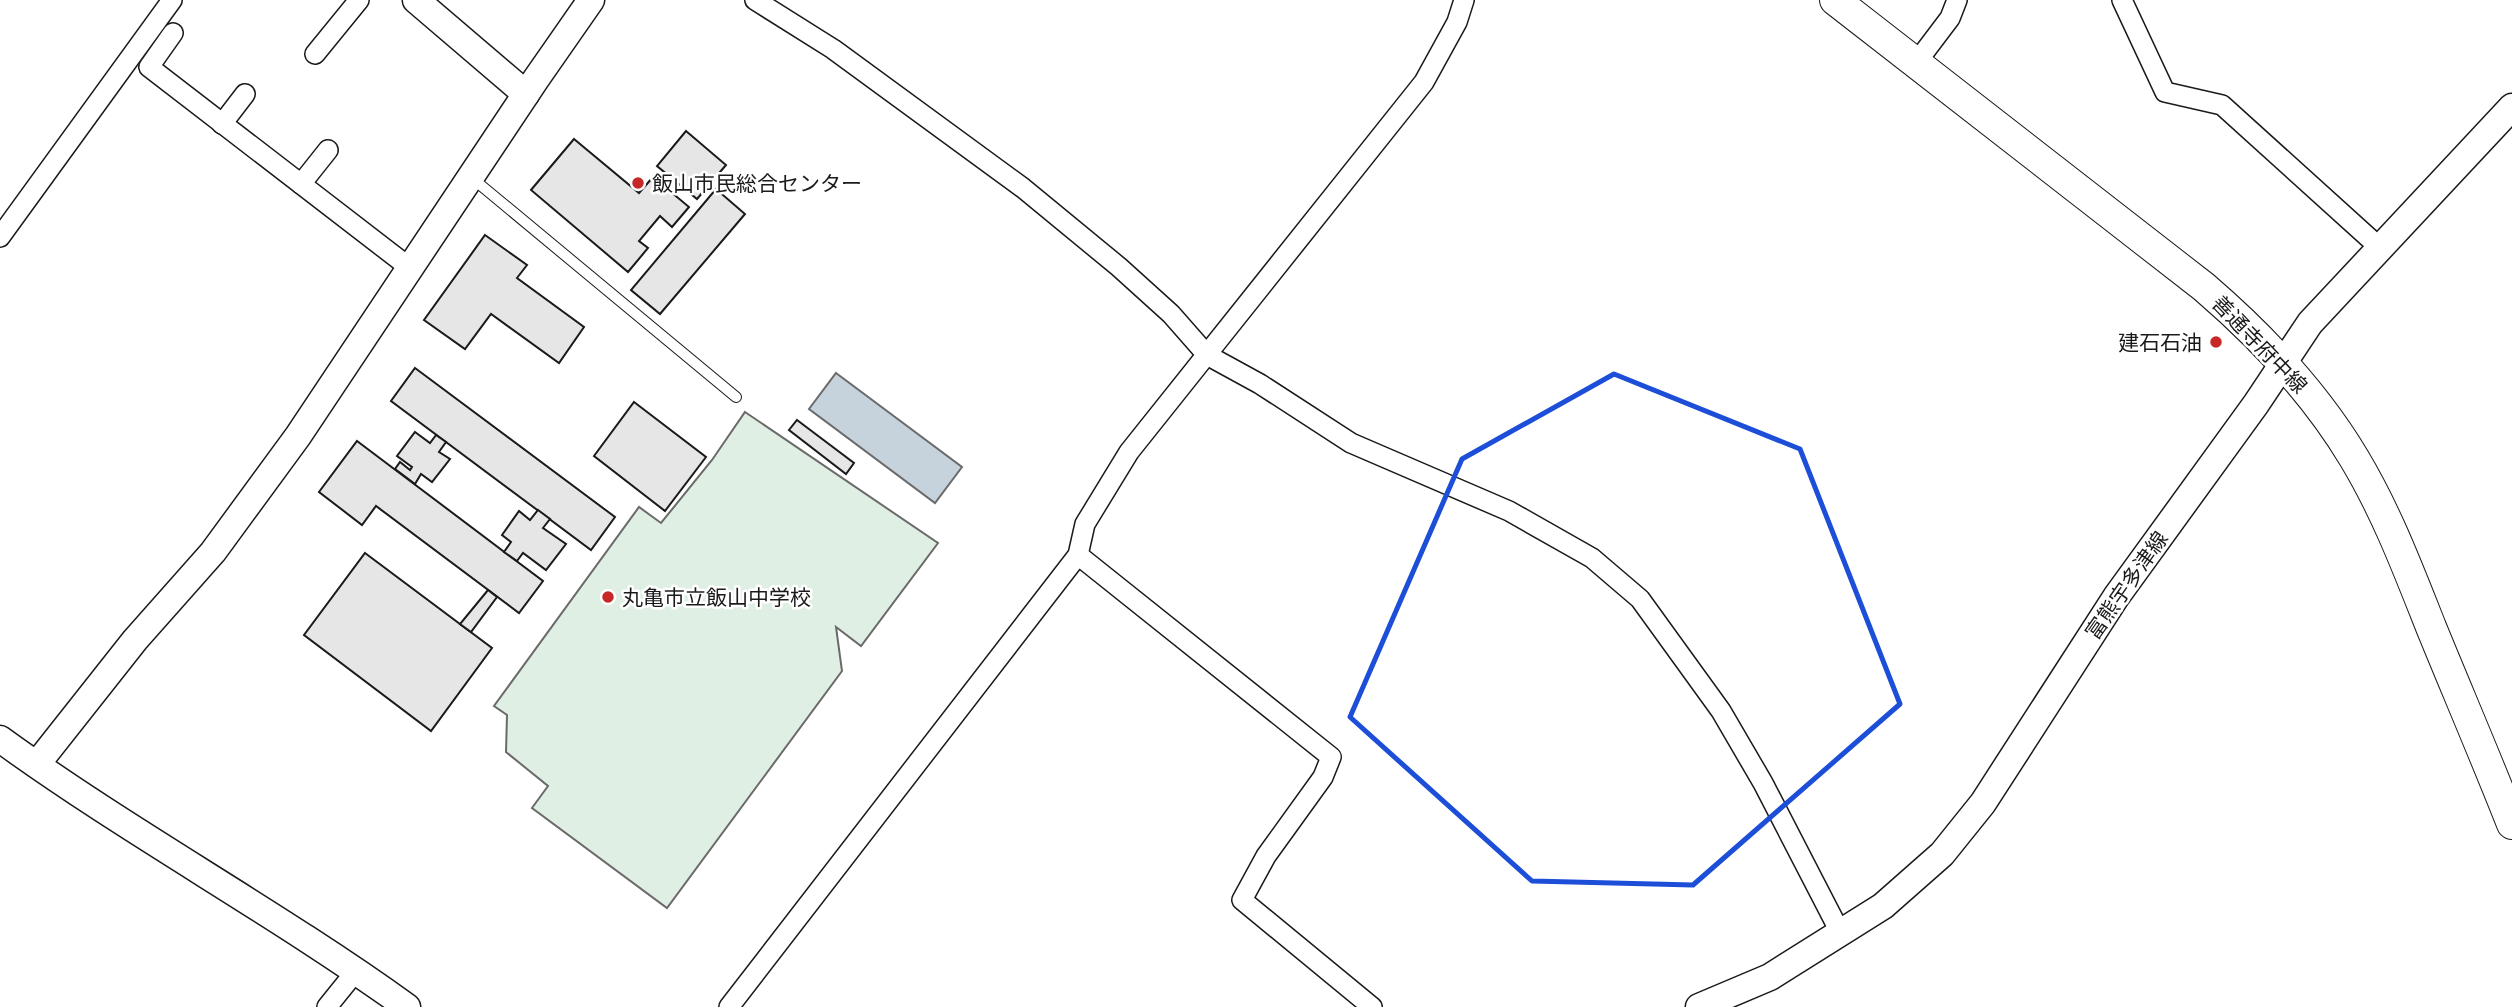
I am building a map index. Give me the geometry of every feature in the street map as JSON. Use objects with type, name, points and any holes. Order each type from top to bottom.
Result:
[{"type":"main road","name":"善通寺府中線","points":[[1835,0],[2204,287],[2250,328],[2317,403],[2376,496],[2506,789],[2512,824]]},
{"type":"street","points":[[0,237],[172,0]]},
{"type":"street","points":[[315,54],[359,0]]},
{"type":"street","points":[[416,0],[526,94]]},
{"type":"street","points":[[37,764],[135,640],[213,552],[298,436],[591,0]]},
{"type":"street","points":[[755,0],[833,50],[1023,188],[1171,314],[1207,355],[1260,384],[1351,443],[1509,511],[1592,558],[1640,598],[1721,711],[1763,783],[1840,932]]},
{"type":"street","points":[[729,1007],[1079,555],[1084,524],[1129,452],[1424,82],[1457,22],[1464,0]]},
{"type":"street","points":[[1916,63],[1950,18],[1957,0]]},
{"type":"street","points":[[2122,0],[2165,92],[2222,105],[2379,247]]},
{"type":"street","points":[[173,33],[149,67],[410,268]]},
{"type":"street","points":[[222,124],[246,94]]},
{"type":"street","name":"富熊宇多津線","points":[[1699,1007],[1770,977],[1883,906],[1942,854],[1983,803],[2116,597],[2256,404],[2310,323],[2512,107]]},
{"type":"street","points":[[301,184],[328,150]]},
{"type":"street","points":[[1079,555],[1331,757],[1324,777],[1266,856],[1242,900],[1372,1007]]},
{"type":"street","points":[[0,738],[407,1007]]},
{"type":"street","points":[[327,1007],[356,971]]},
{"type":"lane","points":[[471,177],[736,397]]},
{"type":"highlighted area","points":[[1614,374],[1800,449],[1900,704],[1693,885],[1532,881],[1350,717],[1462,459]]},
{"type":"green space","points":[[745,412],[938,543],[861,646],[836,627],[842,671],[667,908],[532,808],[548,786],[506,752],[507,715],[494,706],[639,507],[661,523],[712,460]]},
{"type":"shaded area","points":[[836,373],[962,467],[935,503],[809,409]]},
{"type":"building","points":[[686,131],[726,165],[697,199],[657,166]]},
{"type":"building","points":[[574,139],[639,193],[653,177],[689,207],[672,227],[660,216],[639,241],[648,248],[628,272],[531,190]]},
{"type":"building","points":[[716,189],[745,214],[660,314],[631,290]]},
{"type":"building","points":[[485,235],[527,265],[517,278],[584,327],[559,363],[491,314],[465,349],[424,320]]},
{"type":"building","points":[[415,368],[615,517],[591,550],[391,401]]},
{"type":"building","points":[[634,402],[706,457],[665,511],[594,456]]},
{"type":"building","points":[[797,420],[854,463],[846,474],[789,430]]},
{"type":"building","points":[[415,432],[430,443],[436,435],[446,442],[439,452],[450,459],[432,482],[421,474],[415,484],[395,469],[400,462],[410,470],[412,467],[397,456]]},
{"type":"building","points":[[357,441],[543,581],[519,613],[376,506],[362,525],[319,492]]},
{"type":"building","points":[[538,510],[550,519],[543,528],[566,544],[546,570],[523,553],[517,561],[504,552],[511,542],[502,535],[519,511],[530,520]]},
{"type":"building","points":[[365,553],[492,648],[431,731],[304,635]]},
{"type":"building","points":[[488,590],[497,597],[471,632],[460,624]]},
{"type":"place","name":"飯山市民総合センター","points":[[638,183]]},
{"type":"place","name":"建石石油","points":[[2216,342]]},
{"type":"place","name":"丸亀市立飯山中学校","points":[[608,597]]}]
